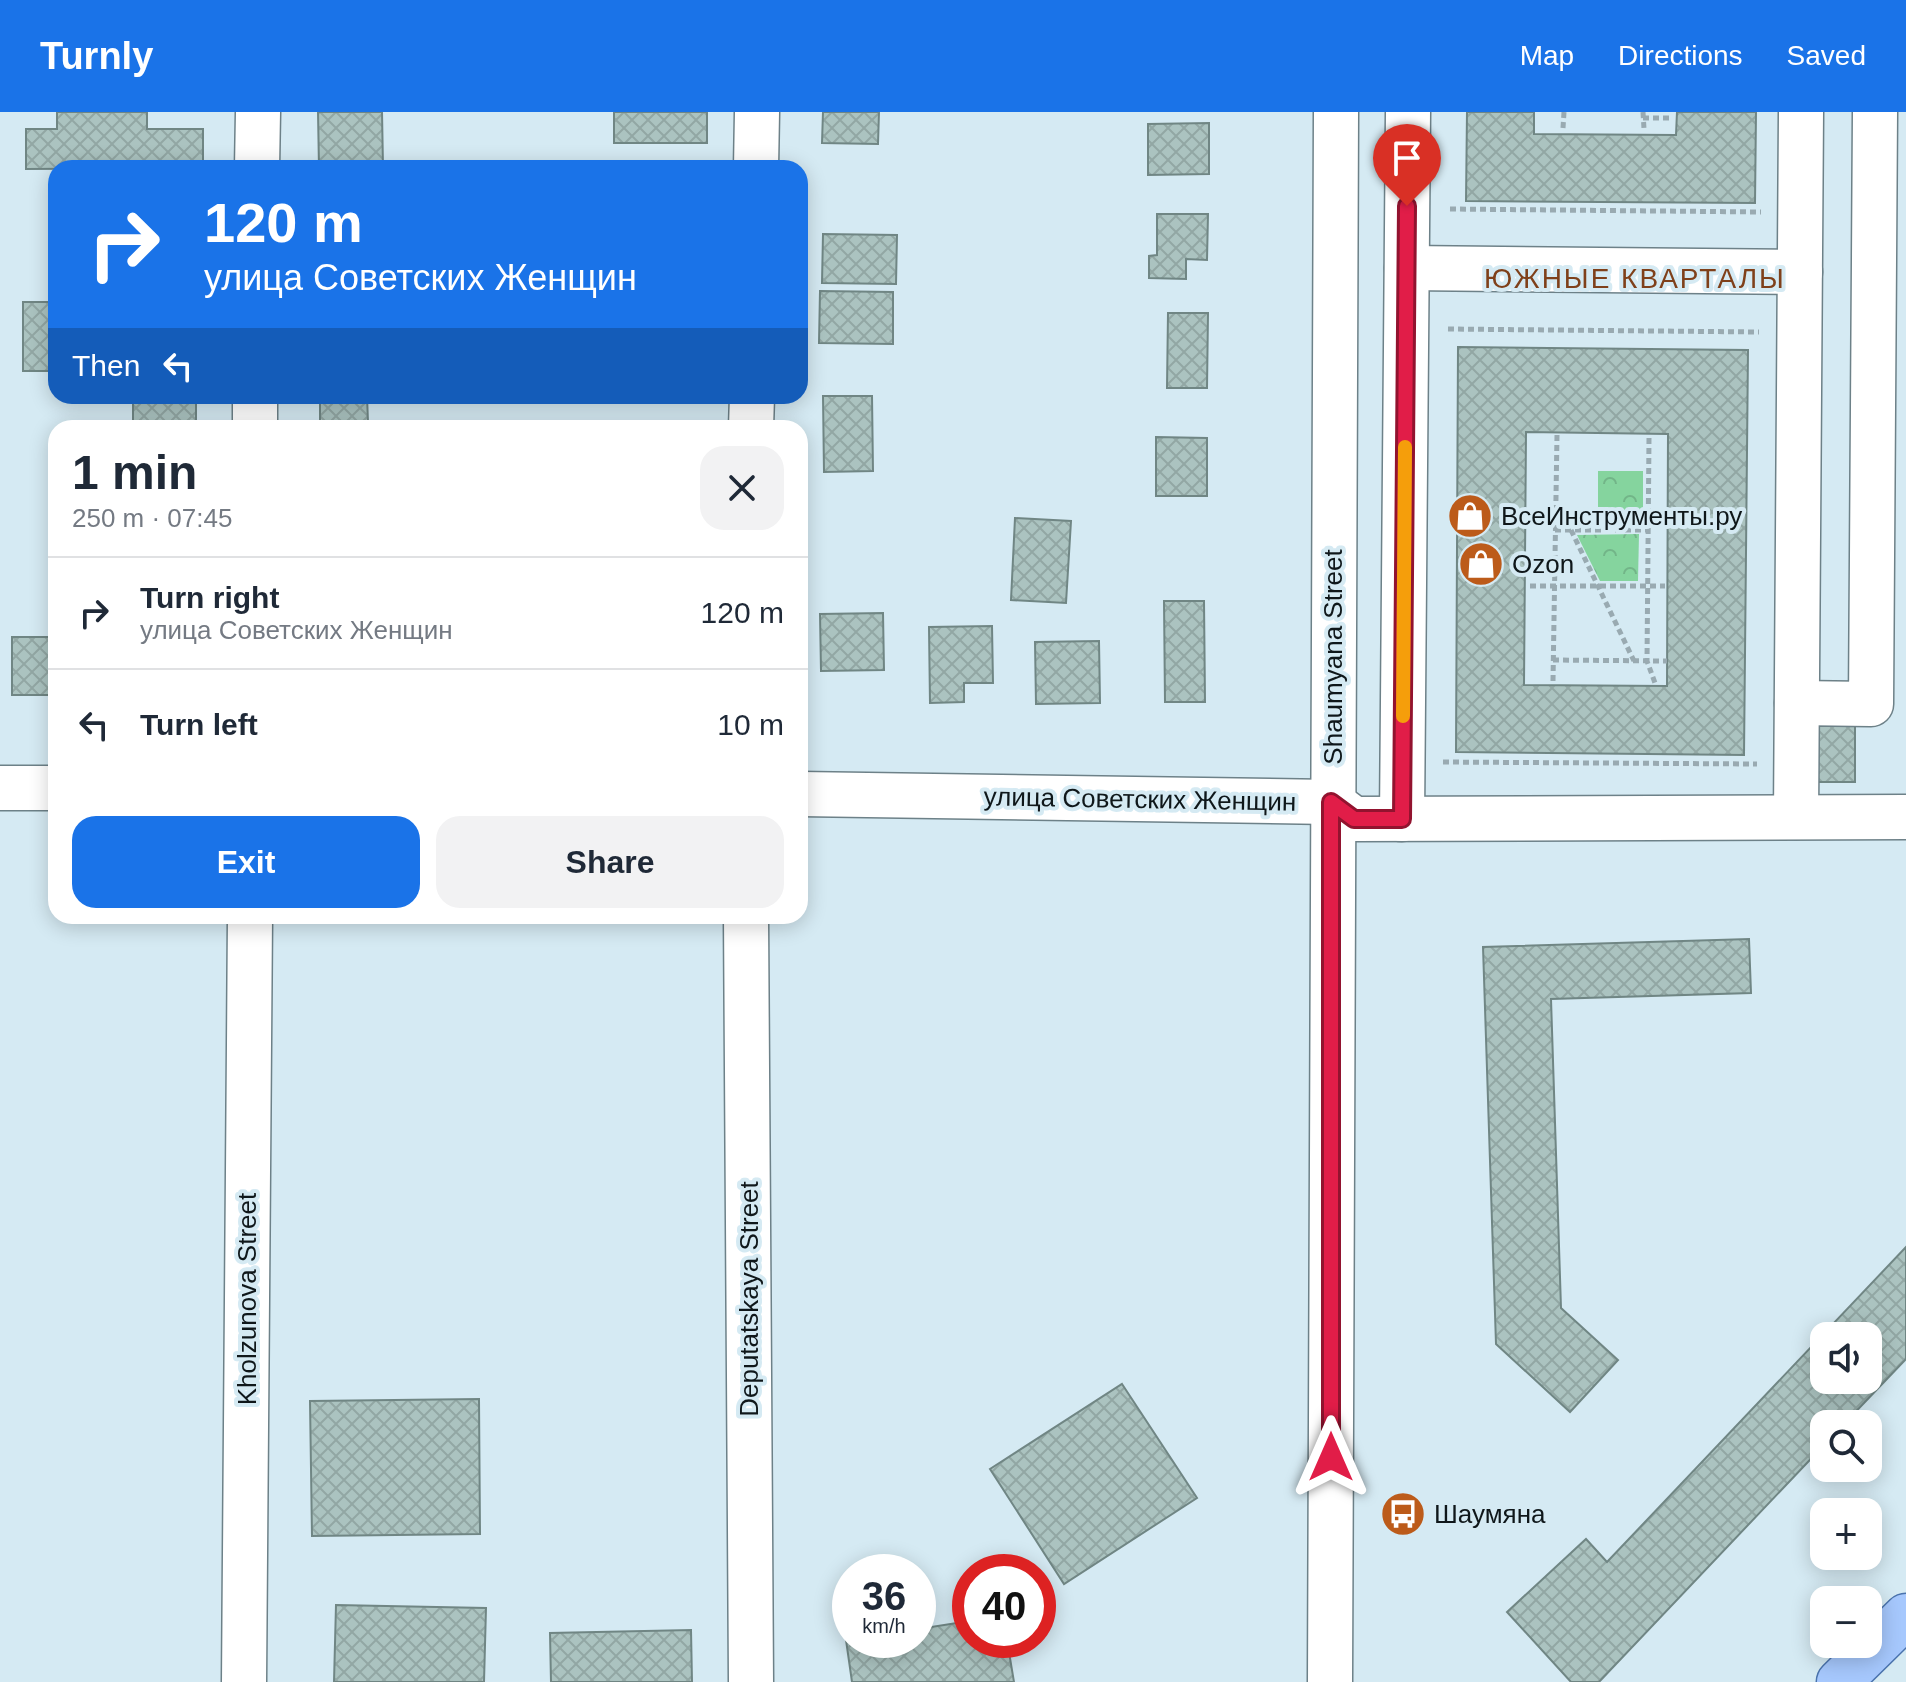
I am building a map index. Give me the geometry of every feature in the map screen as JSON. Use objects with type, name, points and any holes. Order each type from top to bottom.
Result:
[{"type":"main road","points":[[1839,1682],[1906,1616]]},
{"type":"street","points":[[257,160],[258,112]]},
{"type":"street","points":[[756,160],[757,112]]},
{"type":"street","name":"Shaumyana Street","points":[[1332,1680],[1331,802],[1336,112]]},
{"type":"street","points":[[1402,819],[1408,112]]},
{"type":"street","points":[[1796,817],[1801,112]]},
{"type":"street","points":[[1797,703],[1871,704],[1875,112]]},
{"type":"street","points":[[1407,268],[1800,272]]},
{"type":"street","points":[[0,788],[48,788]]},
{"type":"street","name":"улица Советских Женщин","points":[[808,794],[1331,802],[1354,819],[1906,817]]},
{"type":"street","name":"Kholzunova Street","points":[[244,1682],[250,924]]},
{"type":"street","name":"Deputatskaya Street","points":[[746,924],[751,1682]]},
{"type":"path","points":[[1563,128],[1564,112]]},
{"type":"path","points":[[1644,129],[1643,115],[1671,118]]},
{"type":"path","points":[[1450,209],[1771,212]]},
{"type":"path","points":[[1448,329],[1771,332]]},
{"type":"path","points":[[1553,681],[1557,435]]},
{"type":"path","points":[[1649,438],[1647,661],[1655,683]]},
{"type":"path","points":[[1555,530],[1648,530]]},
{"type":"path","points":[[1571,530],[1634,661]]},
{"type":"path","points":[[1530,586],[1665,586]]},
{"type":"path","points":[[1553,660],[1667,661]]},
{"type":"path","points":[[1442,762],[1767,765]]},
{"type":"green space","points":[[1598,471],[1643,471],[1643,512],[1598,512]]},
{"type":"green space","points":[[1639,534],[1638,581],[1600,581],[1577,535]]},
{"type":"building","points":[[57,112],[147,112],[147,129],[203,129],[203,160],[48,160],[48,169],[26,169],[26,129],[57,129]]},
{"type":"building","points":[[318,112],[382,112],[383,160],[319,160]]},
{"type":"building","points":[[614,112],[707,112],[707,143],[614,143]]},
{"type":"building","points":[[823,112],[879,112],[878,144],[822,143]]},
{"type":"building","points":[[1467,112],[1534,112],[1534,134],[1676,135],[1677,112],[1756,112],[1755,203],[1466,201]]},
{"type":"building","points":[[1209,123],[1209,174],[1148,175],[1148,124]]},
{"type":"building","points":[[1157,214],[1208,214],[1207,260],[1186,259],[1186,279],[1149,278],[1149,256],[1157,255]]},
{"type":"building","points":[[823,234],[897,235],[896,284],[822,283]]},
{"type":"building","points":[[820,291],[893,292],[893,344],[819,343]]},
{"type":"building","points":[[23,302],[48,302],[48,371],[23,371]]},
{"type":"building","points":[[1168,313],[1208,313],[1207,388],[1167,388]]},
{"type":"building","points":[[1458,347],[1748,350],[1744,755],[1456,752]],"holes":[[[1526,432],[1668,434],[1667,686],[1524,685]]]},
{"type":"building","points":[[823,396],[872,396],[873,471],[824,472]]},
{"type":"building","points":[[133,404],[196,404],[196,420],[133,420]]},
{"type":"building","points":[[320,404],[367,404],[368,420],[320,420]]},
{"type":"building","points":[[1156,437],[1207,438],[1207,496],[1156,496]]},
{"type":"building","points":[[1015,518],[1071,521],[1066,603],[1011,600]]},
{"type":"building","points":[[1164,601],[1204,601],[1205,702],[1165,702]]},
{"type":"building","points":[[883,613],[884,670],[821,671],[820,614]]},
{"type":"building","points":[[992,626],[993,683],[964,683],[964,702],[930,703],[929,627]]},
{"type":"building","points":[[12,637],[48,637],[48,695],[12,695]]},
{"type":"building","points":[[1099,641],[1100,703],[1036,704],[1035,642]]},
{"type":"building","points":[[1816,726],[1855,726],[1855,782],[1815,782]]},
{"type":"building","points":[[1749,939],[1751,993],[1551,999],[1561,1308],[1618,1360],[1570,1412],[1496,1344],[1483,947]]},
{"type":"building","points":[[1906,1247],[1906,1359],[1882,1384],[1882,1322],[1835,1322]]},
{"type":"building","points":[[1810,1348],[1810,1394],[1873,1394],[1857,1410],[1810,1410],[1810,1460],[1599,1682],[1571,1682],[1507,1612],[1586,1539],[1607,1562]]},
{"type":"building","points":[[1122,1384],[1197,1498],[1064,1584],[1056,1572],[1056,1554],[1045,1554],[990,1469]]},
{"type":"building","points":[[479,1399],[480,1534],[312,1536],[310,1401]]},
{"type":"building","points":[[336,1605],[486,1608],[484,1682],[334,1682]]},
{"type":"building","points":[[952,1624],[952,1658],[1010,1658],[1014,1682],[852,1682],[849,1658],[936,1658],[936,1626]]},
{"type":"building","points":[[691,1630],[692,1682],[551,1682],[550,1633]]},
{"type":"slow traffic","points":[[1403,716],[1405,447]]},
{"type":"place","name":"ВсеИнструменты.ру","points":[[1470,516]]},
{"type":"place","name":"Ozon","points":[[1481,564]]},
{"type":"place","name":"Шаумяна","points":[[1403,1514]]},
{"type":"district","name":"ЮЖНЫЕ КВАРТАЛЫ","points":[[1635,278]]},
{"type":"route","points":[[1331,1457],[1331,802],[1354,819],[1402,819],[1407,206]]}]
